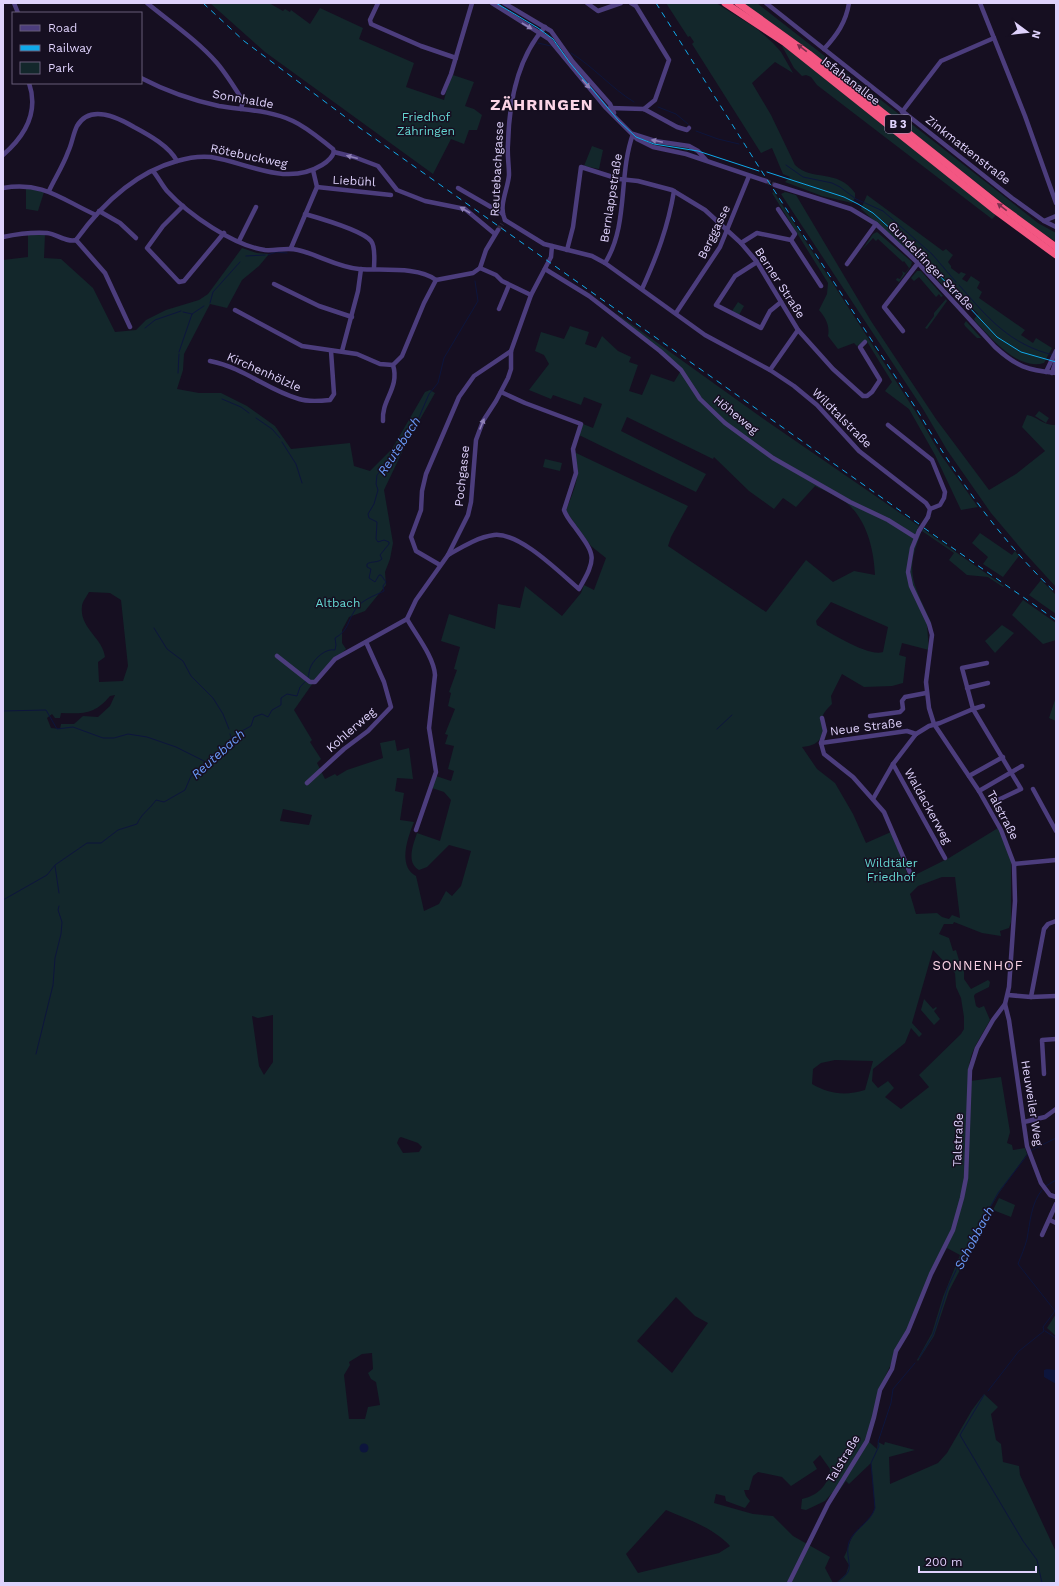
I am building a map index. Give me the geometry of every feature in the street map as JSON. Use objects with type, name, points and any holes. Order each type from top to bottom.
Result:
[{"type":"highway","name":"Isfahanallee","points":[[725,3],[784,42],[996,211],[1056,255]]},
{"type":"highway","name":"Isfahanallee","points":[[738,3],[809,54],[1000,206],[1056,247]]},
{"type":"street","points":[[146,3],[199,46],[216,62],[242,101],[240,109]]},
{"type":"street","points":[[378,3],[370,20],[371,24],[421,46],[456,58]]},
{"type":"street","points":[[443,93],[456,58],[472,3]]},
{"type":"street","points":[[492,3],[551,41],[574,72],[606,108],[641,141],[653,147],[706,160],[766,181]]},
{"type":"street","points":[[504,3],[511,4],[545,27],[554,35],[573,62],[612,108],[614,115]]},
{"type":"street","points":[[587,3],[598,11],[621,3]]},
{"type":"street","points":[[631,3],[636,6],[669,60],[655,100],[644,109]]},
{"type":"street","name":"Zinkmattenstraße","points":[[766,3],[902,112],[1044,221],[1056,226]]},
{"type":"street","points":[[824,49],[840,30],[846,18],[849,3]]},
{"type":"street","points":[[980,3],[1056,202]]},
{"type":"street","points":[[506,12],[511,4]]},
{"type":"street","name":"Reutebachgasse","points":[[504,222],[503,200],[509,175],[508,137],[511,103],[515,85],[528,52],[545,27]]},
{"type":"street","points":[[902,112],[941,61],[994,38]]},
{"type":"street","name":"Sonnhalde","points":[[142,78],[192,99],[276,115],[292,120],[312,132],[333,149],[334,152]]},
{"type":"street","points":[[3,155],[16,142],[30,122],[33,106],[29,84]]},
{"type":"street","points":[[606,108],[644,109],[677,127],[687,130],[689,128]]},
{"type":"street","points":[[49,191],[68,152],[76,127],[81,121],[91,114],[99,113],[129,124],[155,140],[174,156],[177,161]]},
{"type":"street","points":[[633,134],[692,147],[706,160]]},
{"type":"street","name":"Bernlappstraße","points":[[605,263],[616,241],[624,179],[633,134]]},
{"type":"street","points":[[686,154],[693,151],[692,147]]},
{"type":"street","name":"Reutebachgasse","points":[[334,152],[378,166],[394,188],[425,201],[461,207],[497,232],[486,250],[480,268]]},
{"type":"street","name":"Rötebuckweg","points":[[76,240],[98,213],[120,190],[153,171],[177,161],[208,157],[229,160],[285,176],[302,174],[313,170],[326,163],[334,152]]},
{"type":"street","name":"Berner Straße","points":[[567,250],[573,227],[582,167],[674,191],[705,210],[741,243],[757,262],[798,330],[833,369],[863,396],[867,396],[872,392],[880,380],[860,347],[865,342]]},
{"type":"street","name":"Liebühl","points":[[291,248],[317,187],[313,170]]},
{"type":"street","points":[[153,171],[167,190],[183,206],[224,234],[265,250],[291,248],[339,265],[361,269],[398,269],[429,276],[436,280],[473,273],[480,268],[496,275],[509,285],[531,295]]},
{"type":"street","name":"Berggasse","points":[[676,313],[714,259],[728,231],[749,176]]},
{"type":"street","name":"Gundelfinger Straße","points":[[776,185],[851,209],[876,224],[918,263],[995,347],[1008,359],[1019,366],[1054,373],[1054,360]]},
{"type":"street","points":[[3,188],[25,186],[49,191],[120,223],[136,238]]},
{"type":"street","name":"Liebühl","points":[[317,187],[391,195]]},
{"type":"street","points":[[458,188],[503,214]]},
{"type":"street","points":[[642,289],[660,250],[670,215],[674,191]]},
{"type":"street","points":[[183,206],[163,226],[147,248],[179,282],[184,281],[224,234]]},
{"type":"street","points":[[240,241],[256,208]]},
{"type":"street","points":[[778,209],[795,234],[791,240]]},
{"type":"street","points":[[305,214],[348,229],[368,239],[373,244],[374,269]]},
{"type":"street","points":[[1044,221],[1056,216]]},
{"type":"street","name":"Wildtalstraße","points":[[504,222],[536,240],[552,246],[592,256],[605,263],[706,335],[770,370],[817,405],[859,451],[926,503],[930,509]]},
{"type":"street","points":[[847,264],[876,224]]},
{"type":"street","points":[[3,237],[24,233],[45,233],[69,240],[76,240],[105,273],[130,327]]},
{"type":"street","points":[[741,243],[757,233],[791,240],[821,286]]},
{"type":"street","name":"Pochgasse","points":[[407,619],[416,600],[448,555],[468,515],[471,502],[476,440],[483,421],[501,392],[511,368],[511,352],[531,295],[551,257],[552,246]]},
{"type":"street","points":[[757,262],[735,276],[716,305],[761,328],[770,311],[781,302]]},
{"type":"street","points":[[903,331],[884,307],[918,263]]},
{"type":"street","points":[[342,351],[358,291],[361,269]]},
{"type":"street","name":"Höheweg","points":[[545,269],[589,296],[660,351],[681,370],[700,398],[725,423],[773,458],[850,502],[888,520],[915,537]]},
{"type":"street","points":[[235,310],[295,343],[309,348],[357,354],[384,365],[393,365],[402,356],[413,328],[436,280]]},
{"type":"street","points":[[274,284],[319,306],[352,316]]},
{"type":"street","points":[[499,309],[509,285]]},
{"type":"street","name":"Berner Straße","points":[[770,370],[798,330]]},
{"type":"street","name":"Kirchenhölzle","points":[[210,361],[242,371],[282,393],[300,400],[324,401],[333,399],[334,394],[331,351]]},
{"type":"street","points":[[440,565],[416,551],[411,537],[421,510],[423,501],[422,491],[426,474],[463,389],[474,376],[511,352]]},
{"type":"street","points":[[1046,372],[1054,360],[1056,352]]},
{"type":"street","points":[[383,421],[382,414],[395,382],[393,365]]},
{"type":"street","points":[[448,555],[485,537],[502,536],[526,547],[579,590],[591,564],[592,553],[564,510],[576,473],[573,449],[581,424],[525,403],[501,392]]},
{"type":"street","points":[[870,716],[900,712],[905,697],[926,692],[932,635],[929,624],[909,579],[909,558],[915,537],[928,517],[930,509],[940,505],[944,498],[945,492],[932,460],[888,426]]},
{"type":"street","points":[[277,656],[312,682],[335,659],[407,619],[435,666],[429,728],[436,772],[416,830]]},
{"type":"street","name":"Kohlerweg","points":[[307,783],[344,749],[368,731],[391,707],[384,682],[366,642]]},
{"type":"street","points":[[987,663],[962,668],[973,709],[1021,789],[998,800]]},
{"type":"street","points":[[967,688],[988,683]]},
{"type":"street","name":"Talstraße","points":[[790,1583],[828,1504],[867,1441],[880,1390],[892,1370],[896,1352],[908,1331],[931,1274],[953,1230],[961,1204],[966,1178],[970,1070],[978,1048],[993,1020],[1005,1004],[1008,995],[1015,901],[1014,864],[1001,830],[979,791],[934,724],[926,692]]},
{"type":"street","points":[[873,799],[894,764],[916,734],[934,724],[983,706]]},
{"type":"street","name":"Neue Straße","points":[[822,718],[825,731],[821,743],[907,731],[916,734]]},
{"type":"street","points":[[821,743],[824,754],[853,777],[884,812],[911,875]]},
{"type":"street","points":[[969,776],[1003,757]]},
{"type":"street","name":"Waldackerweg","points":[[894,764],[945,858]]},
{"type":"street","points":[[979,791],[1022,766]]},
{"type":"street","points":[[1033,789],[1056,831]]},
{"type":"street","points":[[1014,864],[1056,860]]},
{"type":"street","points":[[1031,997],[1044,929],[1048,924],[1056,921]]},
{"type":"street","points":[[1008,995],[1031,997],[1056,996]]},
{"type":"street","name":"Heuweiler Weg","points":[[1005,1004],[1029,1152],[1045,1190],[1050,1195],[1056,1197]]},
{"type":"street","points":[[1044,1074],[1042,1040],[1056,1039]]},
{"type":"street","points":[[1024,1122],[1045,1117],[1056,1109]]},
{"type":"street","points":[[1042,1235],[1056,1204]]},
{"type":"street","points":[[1050,1220],[1056,1224]]},
{"type":"green space","name":"Friedhof Zähringen","points":[[210,3],[269,3],[283,11],[285,9],[290,12],[291,10],[310,24],[320,8],[363,28],[359,39],[414,63],[406,87],[444,100],[450,77],[453,75],[474,82],[465,106],[474,109],[482,115],[477,130],[469,130],[464,144],[451,139],[433,174],[265,52]]},
{"type":"green space","points":[[666,3],[716,3],[756,28],[773,43],[781,52],[793,73],[775,62],[752,83],[771,115],[795,165],[809,173],[840,180],[848,185],[855,193],[855,198],[852,203],[822,196],[785,182],[790,177],[783,174],[772,148],[761,153],[692,44],[694,42],[690,36],[688,37]]},
{"type":"green space","points":[[742,3],[757,3],[1038,223],[1056,233],[1056,242],[1029,224],[794,39]]},
{"type":"green space","points":[[783,44],[997,214],[992,219],[817,85],[811,77],[806,75],[802,76],[794,68],[782,46]]},
{"type":"green space","points":[[642,137],[689,147],[688,151],[642,141]]},
{"type":"green space","points":[[592,146],[603,150],[599,169],[584,166]]},
{"type":"green space","points":[[26,188],[44,192],[38,211],[26,209]]},
{"type":"green space","points":[[774,192],[917,414],[941,455],[978,507],[961,510],[935,455],[909,409],[885,391],[892,382],[866,340],[857,346],[854,343],[838,349],[828,336],[827,322],[819,310],[827,294],[828,283],[772,193]]},
{"type":"green space","points":[[785,192],[796,195],[871,321],[936,419],[989,490],[1016,474],[1045,451],[1022,427],[1027,415],[1047,424],[1056,425],[1056,587],[991,513],[947,450],[923,409],[781,194]]},
{"type":"green space","points":[[867,195],[943,251],[946,249],[953,255],[948,262],[951,268],[959,274],[961,272],[966,274],[962,279],[967,282],[971,276],[980,282],[977,288],[982,292],[979,298],[1025,330],[1021,335],[1033,343],[1036,338],[1052,348],[1044,363],[1034,364],[1024,362],[1015,358],[997,344],[975,321],[974,319],[978,314],[956,292],[952,295],[922,263],[861,209]]},
{"type":"green space","points":[[877,232],[912,262],[911,266],[899,282],[896,280],[897,278],[900,279],[903,274],[902,271],[905,273],[909,268],[904,261],[903,262],[878,239],[876,241],[873,238],[862,250],[873,234]]},
{"type":"green space","points":[[28,234],[45,234],[44,258],[61,259],[93,288],[115,332],[136,330],[146,320],[166,310],[199,300],[208,294],[242,248],[257,253],[269,254],[259,266],[242,280],[227,308],[210,304],[184,354],[183,370],[177,389],[199,393],[221,393],[247,406],[275,426],[291,449],[350,443],[354,466],[370,471],[392,449],[425,392],[430,390],[435,393],[405,446],[384,490],[393,543],[390,559],[385,572],[386,585],[365,611],[349,617],[342,630],[342,643],[346,649],[315,680],[294,710],[312,740],[310,742],[321,759],[317,763],[325,779],[335,774],[337,776],[347,770],[383,758],[380,743],[395,740],[397,751],[409,748],[413,779],[397,778],[395,791],[404,793],[400,820],[414,822],[407,843],[405,858],[410,871],[416,876],[424,911],[439,904],[446,891],[452,896],[461,886],[471,851],[449,845],[427,867],[419,870],[415,867],[412,858],[412,848],[417,833],[440,841],[451,800],[444,792],[432,788],[436,776],[451,781],[454,771],[448,769],[454,746],[445,744],[448,735],[445,734],[455,709],[448,706],[451,693],[449,692],[457,670],[454,669],[460,647],[441,641],[449,614],[495,629],[498,604],[520,608],[525,586],[562,616],[581,593],[584,585],[594,590],[606,558],[591,546],[566,511],[577,476],[574,452],[688,506],[671,537],[668,546],[766,612],[806,560],[833,582],[854,571],[875,575],[873,556],[868,536],[865,527],[855,511],[840,499],[815,486],[796,507],[783,498],[774,509],[749,491],[714,457],[713,459],[627,417],[621,431],[706,474],[696,492],[579,435],[583,424],[593,428],[602,404],[584,397],[581,405],[553,395],[551,399],[529,390],[549,364],[544,355],[535,351],[541,332],[564,339],[570,326],[589,332],[585,344],[596,348],[602,336],[618,351],[631,357],[629,362],[638,365],[629,391],[642,395],[651,374],[674,382],[682,369],[613,311],[768,422],[919,526],[917,530],[921,533],[913,559],[912,569],[916,588],[931,622],[927,625],[929,650],[902,643],[899,655],[906,657],[903,683],[892,686],[864,687],[842,674],[831,696],[832,704],[823,715],[822,736],[815,744],[802,747],[817,769],[835,783],[853,814],[866,843],[891,832],[909,878],[949,858],[998,828],[1011,860],[1011,922],[1009,928],[1000,931],[1001,936],[982,933],[954,922],[953,924],[944,924],[939,934],[949,938],[953,951],[956,950],[961,967],[964,970],[964,979],[971,989],[988,980],[990,982],[989,987],[975,994],[974,996],[976,1006],[979,1008],[984,1006],[990,1020],[971,1056],[969,1064],[970,1081],[1001,1077],[1010,1132],[1007,1143],[1012,1145],[1013,1150],[1025,1148],[1027,1154],[999,1193],[983,1220],[985,1222],[949,1291],[934,1336],[918,1361],[917,1360],[932,1333],[943,1297],[960,1255],[947,1248],[932,1275],[879,1390],[868,1441],[877,1449],[878,1442],[884,1445],[885,1442],[915,1450],[889,1457],[890,1484],[938,1463],[947,1453],[972,1410],[984,1394],[998,1407],[991,1414],[996,1440],[1001,1444],[1003,1462],[1019,1466],[1020,1475],[1056,1552],[1056,1583],[836,1583],[846,1574],[849,1565],[844,1557],[852,1538],[869,1519],[875,1508],[871,1463],[849,1484],[846,1481],[836,1495],[832,1493],[825,1501],[806,1510],[801,1509],[802,1499],[813,1495],[821,1489],[825,1485],[829,1475],[830,1469],[820,1455],[813,1462],[817,1469],[791,1486],[782,1477],[758,1472],[753,1476],[749,1490],[744,1490],[750,1501],[745,1508],[726,1501],[725,1496],[716,1494],[714,1503],[753,1514],[773,1516],[793,1536],[830,1557],[825,1568],[833,1583],[3,1583],[3,260],[28,257]],"holes":[[[89,592],[110,593],[121,600],[128,666],[123,681],[99,682],[98,662],[105,657],[100,644],[84,621],[82,614],[82,604]],[[831,602],[888,627],[883,652],[876,653],[859,648],[817,625],[816,621]],[[115,695],[110,706],[98,717],[83,716],[74,724],[61,724],[60,729],[51,728],[47,718],[52,714],[55,718],[60,718],[61,713],[88,712],[99,706],[110,696]],[[283,809],[312,815],[309,825],[280,821]],[[942,877],[955,877],[960,918],[952,915],[949,919],[942,917],[937,913],[916,914],[910,894],[918,886]],[[933,950],[955,973],[956,987],[961,998],[964,1029],[961,1034],[919,1075],[929,1087],[901,1109],[885,1097],[894,1088],[888,1081],[878,1088],[872,1081],[873,1069],[905,1043],[911,1028],[919,1037],[922,1034],[912,1023]],[[273,1015],[273,1062],[264,1075],[259,1066],[252,1016],[258,1018]],[[835,1060],[873,1061],[865,1090],[851,1093],[831,1092],[812,1084],[813,1069],[821,1063]],[[401,1137],[418,1143],[422,1147],[419,1152],[403,1153],[397,1143]],[[676,1297],[695,1316],[708,1323],[672,1373],[637,1341]],[[372,1353],[373,1369],[368,1373],[371,1379],[376,1382],[380,1405],[368,1407],[365,1419],[349,1419],[344,1375],[350,1365],[349,1362],[362,1354]],[[666,1510],[708,1529],[724,1540],[730,1546],[719,1553],[638,1573],[626,1554]]]},
{"type":"green space","points":[[917,271],[921,271],[943,296],[941,297],[939,294],[936,297],[919,277],[914,281],[911,278]]},
{"type":"green space","points":[[946,299],[947,301],[927,329],[925,328],[934,316],[934,313]]},
{"type":"green space","points":[[738,302],[744,306],[739,315],[732,311]]},
{"type":"green space","points":[[966,321],[981,338],[977,338],[965,326],[964,324]]},
{"type":"green space","points":[[1039,411],[1049,418],[1046,423],[1035,416]]},
{"type":"green space","points":[[545,459],[562,463],[560,471],[543,467]]},
{"type":"green space","points":[[923,529],[1004,586],[1003,587],[988,577],[967,575],[949,560],[954,553],[922,531]]},
{"type":"green space","points":[[980,533],[1012,555],[1015,551],[1019,556],[1003,577],[983,564],[988,557],[972,543]]},
{"type":"green space","points":[[1041,580],[1056,595],[1056,614],[1029,595]]},
{"type":"green space","points":[[1023,600],[1056,623],[1056,640],[1043,644],[1012,615]]},
{"type":"green space","points":[[1002,625],[1014,633],[995,653],[985,641]]},
{"type":"green space","points":[[1056,697],[1056,721],[1049,718]]},
{"type":"green space","points":[[924,999],[933,1009],[936,1007],[937,1008],[934,1011],[940,1019],[934,1025],[921,1010]]},
{"type":"green space","points":[[999,1198],[1015,1205],[1011,1217],[993,1210]]},
{"type":"green space","points":[[1056,1314],[1056,1336],[1047,1328]]},
{"type":"water","points":[[1044,1370],[1056,1370],[1056,1384],[1044,1377]]},
{"type":"water","points":[[362,1444],[366,1444],[368,1448],[366,1452],[362,1452],[360,1450],[360,1446]]},
{"type":"waterway","points":[[538,43],[551,46]]},
{"type":"waterway","points":[[571,53],[634,102]]},
{"type":"waterway","points":[[658,107],[676,114],[688,124]]},
{"type":"waterway","points":[[696,131],[718,139],[739,144]]},
{"type":"waterway","points":[[786,165],[803,177],[832,183],[856,199],[883,211],[932,254],[956,282]]},
{"type":"waterway","points":[[268,255],[276,252],[287,253]]},
{"type":"waterway","points":[[246,256],[265,255]]},
{"type":"waterway","points":[[210,303],[213,292],[240,262]]},
{"type":"waterway","name":"Reutebach","points":[[308,678],[310,667],[318,657],[325,652],[335,650],[335,638],[343,632],[352,614],[358,607],[368,599],[384,591],[383,586],[386,582],[381,575],[379,575],[375,582],[369,578],[371,569],[367,567],[367,564],[382,559],[380,555],[389,544],[389,542],[384,540],[378,542],[376,539],[377,522],[369,518],[368,514],[374,504],[378,490],[376,484],[377,475],[395,455],[411,428],[417,422],[429,394],[438,383],[444,358],[478,301],[475,281]]},
{"type":"waterway","points":[[959,285],[990,319],[1012,337],[1024,344],[1053,355]]},
{"type":"waterway","points":[[179,352],[192,314],[204,306]]},
{"type":"waterway","points":[[145,328],[155,320],[181,311]]},
{"type":"waterway","points":[[183,312],[192,314]]},
{"type":"waterway","points":[[178,373],[179,354]]},
{"type":"waterway","points":[[222,399],[241,407],[249,413]]},
{"type":"waterway","points":[[256,418],[272,429],[280,438]]},
{"type":"waterway","points":[[282,442],[296,464],[302,483]]},
{"type":"waterway","points":[[154,628],[167,649],[183,661],[191,676],[213,698],[223,714],[229,729]]},
{"type":"waterway","name":"Reutebach","points":[[3,900],[47,875],[55,865],[87,843],[101,843],[118,830],[137,824],[141,817],[156,800],[164,802],[185,790],[191,776],[203,769],[240,732],[251,726],[254,717],[262,714],[268,717],[272,710],[281,705],[281,698],[287,694],[297,696],[300,687],[306,681]]},
{"type":"waterway","points":[[3,711],[46,710],[57,729],[73,727],[103,738],[114,738],[128,734],[147,737],[176,747],[208,763]]},
{"type":"waterway","points":[[717,729],[732,715]]},
{"type":"waterway","name":"Reutebach","points":[[230,734],[232,741]]},
{"type":"waterway","points":[[55,866],[59,893]]},
{"type":"waterway","points":[[36,1054],[53,985],[55,958],[61,934],[62,922],[58,910],[59,906]]},
{"type":"waterway","name":"Schobbach","points":[[1030,1151],[1056,1138]]},
{"type":"waterway","name":"Schobbach","points":[[919,1358],[933,1335],[948,1287],[959,1264],[998,1193],[1028,1154]]},
{"type":"waterway","points":[[1046,1186],[1056,1180]]},
{"type":"waterway","points":[[988,1391],[1019,1351],[1044,1331],[1043,1327],[1055,1311],[1018,1264],[1027,1239],[1033,1207],[1042,1190]]},
{"type":"waterway","points":[[1045,1331],[1056,1338]]},
{"type":"waterway","name":"Schobbach","points":[[837,1583],[846,1575],[849,1569],[849,1542],[870,1517],[875,1508],[871,1463],[879,1446],[878,1442],[891,1403],[893,1389],[915,1363]]},
{"type":"waterway","points":[[984,1395],[960,1435],[1023,1541],[1037,1560],[1042,1583]]},
{"type":"tunnel","points":[[766,181],[775,185]]},
{"type":"tunnel","points":[[498,230],[502,224]]},
{"type":"tram line","points":[[496,3],[538,28],[553,39],[570,63],[618,120],[636,137],[654,144],[698,151],[759,171]]},
{"type":"tram line","points":[[767,172],[844,197],[873,213],[925,260],[997,337],[1021,352],[1056,362]]},
{"type":"railway","points":[[203,3],[244,41],[360,128],[919,524]]},
{"type":"railway","points":[[656,3],[757,164],[965,485],[981,508],[1017,552],[1056,593]]},
{"type":"railway","points":[[924,528],[1056,620]]},
{"type":"district","name":"ZÄHRINGEN","points":[[542,104]]},
{"type":"district","name":"SONNENHOF","points":[[978,965]]},
{"type":"park label","name":"Altbach","points":[[338,603]]},
{"type":"park label","name":"Wildtäler Friedhof","points":[[891,870]]}]
